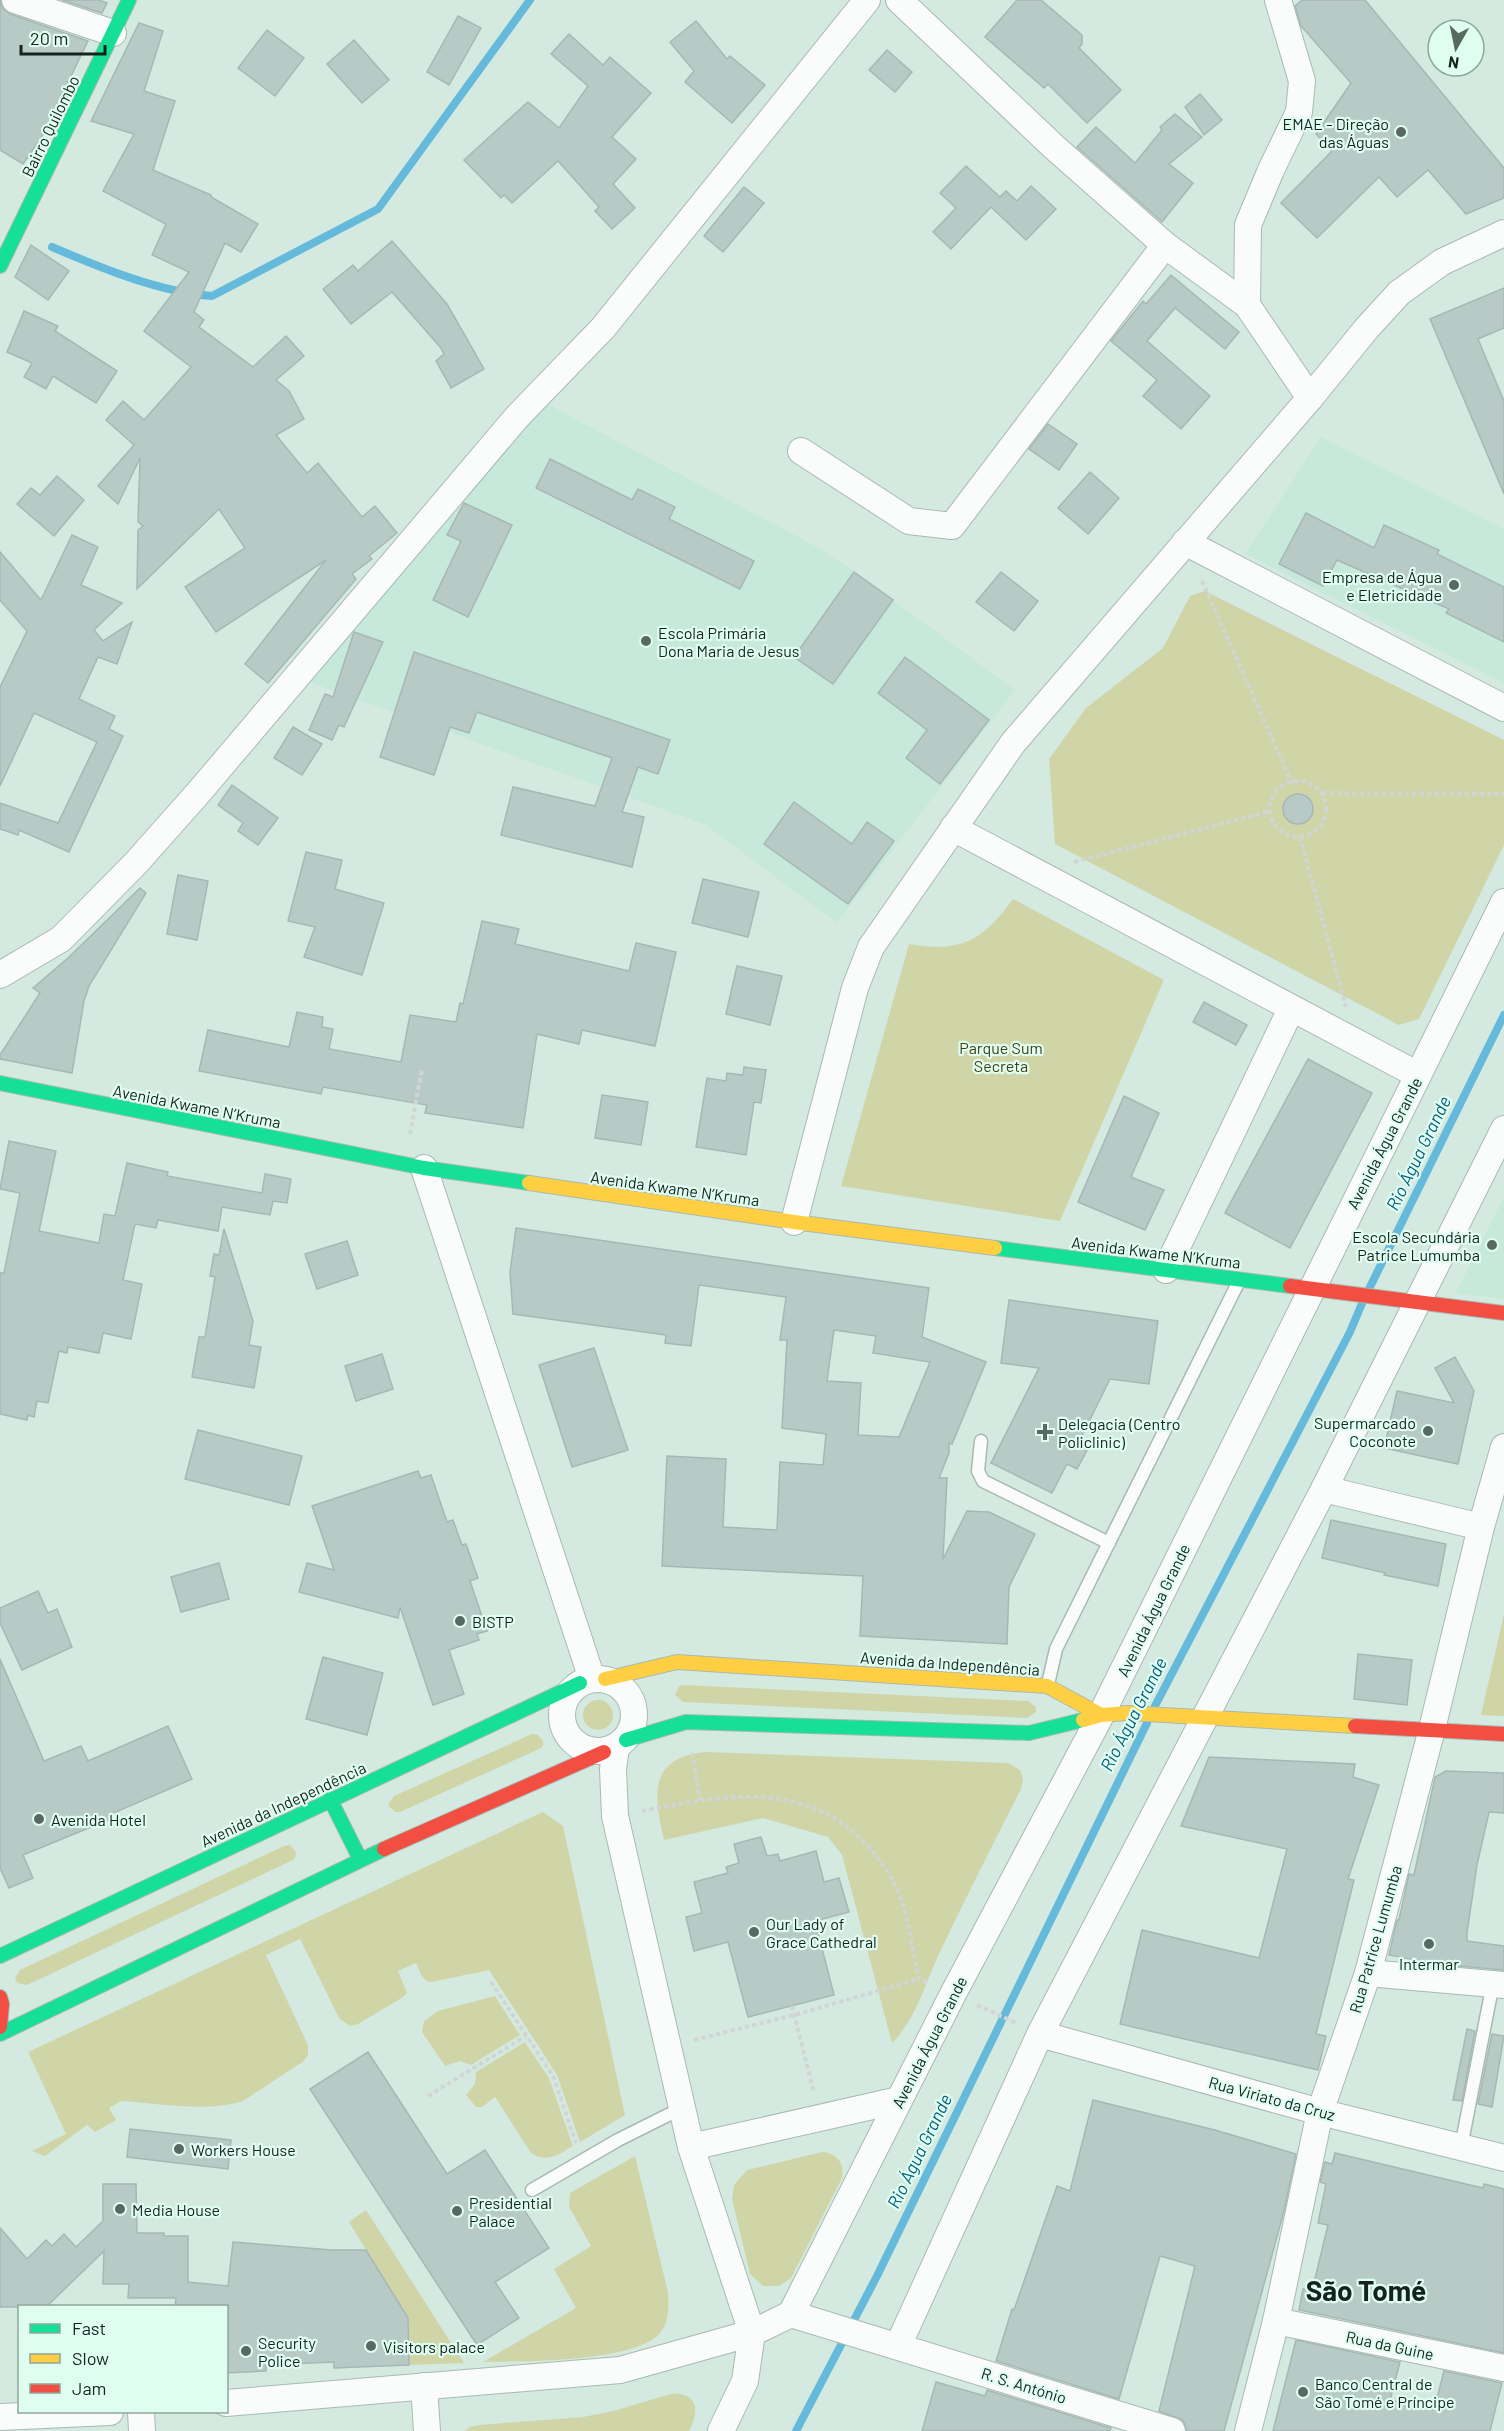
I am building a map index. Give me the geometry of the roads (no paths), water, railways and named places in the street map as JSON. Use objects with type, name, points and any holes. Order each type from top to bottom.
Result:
[{"type":"street","points":[[15,0],[113,33]]},
{"type":"street","name":"Bairro Quilombo","points":[[0,266],[129,0]]},
{"type":"street","points":[[0,975],[61,939],[136,863],[517,417],[603,328],[867,0]]},
{"type":"street","points":[[899,0],[1054,147],[1165,244],[1247,305],[1310,398]]},
{"type":"street","points":[[1247,305],[1248,225],[1299,112],[1302,81],[1278,0]]},
{"type":"street","points":[[794,1222],[862,967],[871,947],[1013,743],[1399,293],[1442,262],[1504,233]]},
{"type":"street","points":[[801,451],[909,521],[952,526],[1165,244]]},
{"type":"street","points":[[1185,542],[1504,708]]},
{"type":"street","points":[[953,828],[1418,1075]]},
{"type":"street","name":"Avenida Água Grande","points":[[791,2314],[953,1994],[1101,1715],[1504,902]]},
{"type":"street","points":[[1166,1270],[1291,1009]]},
{"type":"street","name":"Avenida Kwame N’Kruma","points":[[0,1083],[414,1166],[794,1222],[1504,1313]]},
{"type":"street","points":[[887,2342],[1194,1716],[1324,1489],[1504,1129]]},
{"type":"street","points":[[414,1166],[592,1680]]},
{"type":"street","name":"Rua Patrice Lumumba","points":[[1248,2431],[1276,2321],[1320,2112],[1368,1973],[1432,1729],[1481,1527],[1504,1448]]},
{"type":"street","points":[[1324,1489],[1481,1527]]},
{"type":"street","name":"Avenida da Independência","points":[[0,1956],[330,1799],[592,1680],[677,1662],[1047,1686],[1101,1715]]},
{"type":"street","points":[[592,1680],[617,1684],[627,1692],[633,1703],[635,1716],[633,1728],[615,1746],[591,1751],[579,1747],[569,1738],[563,1727],[561,1715],[563,1702],[570,1691],[592,1680]]},
{"type":"street","points":[[0,2034],[360,1859],[615,1746],[686,1722],[1029,1733],[1101,1715],[1128,1713],[1504,1734]]},
{"type":"street","points":[[615,1746],[613,1769],[615,1816],[691,2147],[752,2333],[745,2381],[722,2431]]},
{"type":"street","points":[[330,1799],[360,1859]]},
{"type":"street","points":[[1368,1973],[1498,1984]]},
{"type":"street","points":[[0,1997],[2,2004],[0,2027]]},
{"type":"street","name":"Rua Viriato da Cruz","points":[[1040,2034],[1320,2112],[1504,2158]]},
{"type":"street","points":[[691,2147],[899,2100]]},
{"type":"street","points":[[228,2403],[620,2370],[752,2333],[791,2314]]},
{"type":"street","name":"R. S. António","points":[[791,2314],[1172,2431]]},
{"type":"street","name":"Rua da Guine","points":[[1276,2321],[1504,2368]]},
{"type":"street","points":[[424,2386],[427,2431]]},
{"type":"street","points":[[0,2417],[88,2413]]},
{"type":"street","points":[[141,2413],[142,2431]]},
{"type":"lane","points":[[1047,1686],[1056,1649],[1240,1280]]},
{"type":"lane","points":[[981,1441],[978,1471],[983,1481],[1109,1543]]},
{"type":"lane","points":[[1461,2147],[1498,1984]]},
{"type":"lane","points":[[532,2190],[618,2140],[682,2108]]},
{"type":"waterway","points":[[52,247],[110,271],[151,284],[192,294],[212,296],[378,209],[530,0]]},
{"type":"waterway","name":"Rio Água Grande","points":[[1369,1289],[1504,1015]]},
{"type":"waterway","name":"Rio Água Grande","points":[[1155,1706],[1350,1332],[1363,1301]]},
{"type":"waterway","name":"Rio Água Grande","points":[[796,2431],[877,2276],[1147,1723]]},
{"type":"place","name":"EMAE - Direção das Águas","points":[[1401,132]]},
{"type":"place","name":"Empresa de Água e Eletricidade","points":[[1454,585]]},
{"type":"place","name":"Escola Primária Dona Maria de Jesus","points":[[646,641]]},
{"type":"place","name":"Escola Secundária Patrice Lumumba","points":[[1492,1245]]},
{"type":"place","name":"Supermarcado Coconote","points":[[1428,1431]]},
{"type":"place","name":"Delegacia (Centro Policlinic)","points":[[1045,1432]]},
{"type":"place","name":"BISTP","points":[[460,1621]]},
{"type":"place","name":"Avenida Hotel","points":[[39,1819]]},
{"type":"place","name":"Our Lady of Grace Cathedral","points":[[754,1932]]},
{"type":"place","name":"Intermar","points":[[1429,1944]]},
{"type":"place","name":"Workers House","points":[[179,2149]]},
{"type":"place","name":"Media House","points":[[120,2209]]},
{"type":"place","name":"Presidential Palace","points":[[457,2211]]},
{"type":"place","name":"Visitors palace","points":[[371,2346]]},
{"type":"place","name":"Security Police","points":[[246,2351]]},
{"type":"place","name":"Banco Central de São Tomé e Príncipe","points":[[1303,2392]]},
{"type":"district","name":"São Tomé","points":[[1366,2290]]},
{"type":"park label","name":"Parque Sum Secreta","points":[[1001,1056]]}]
